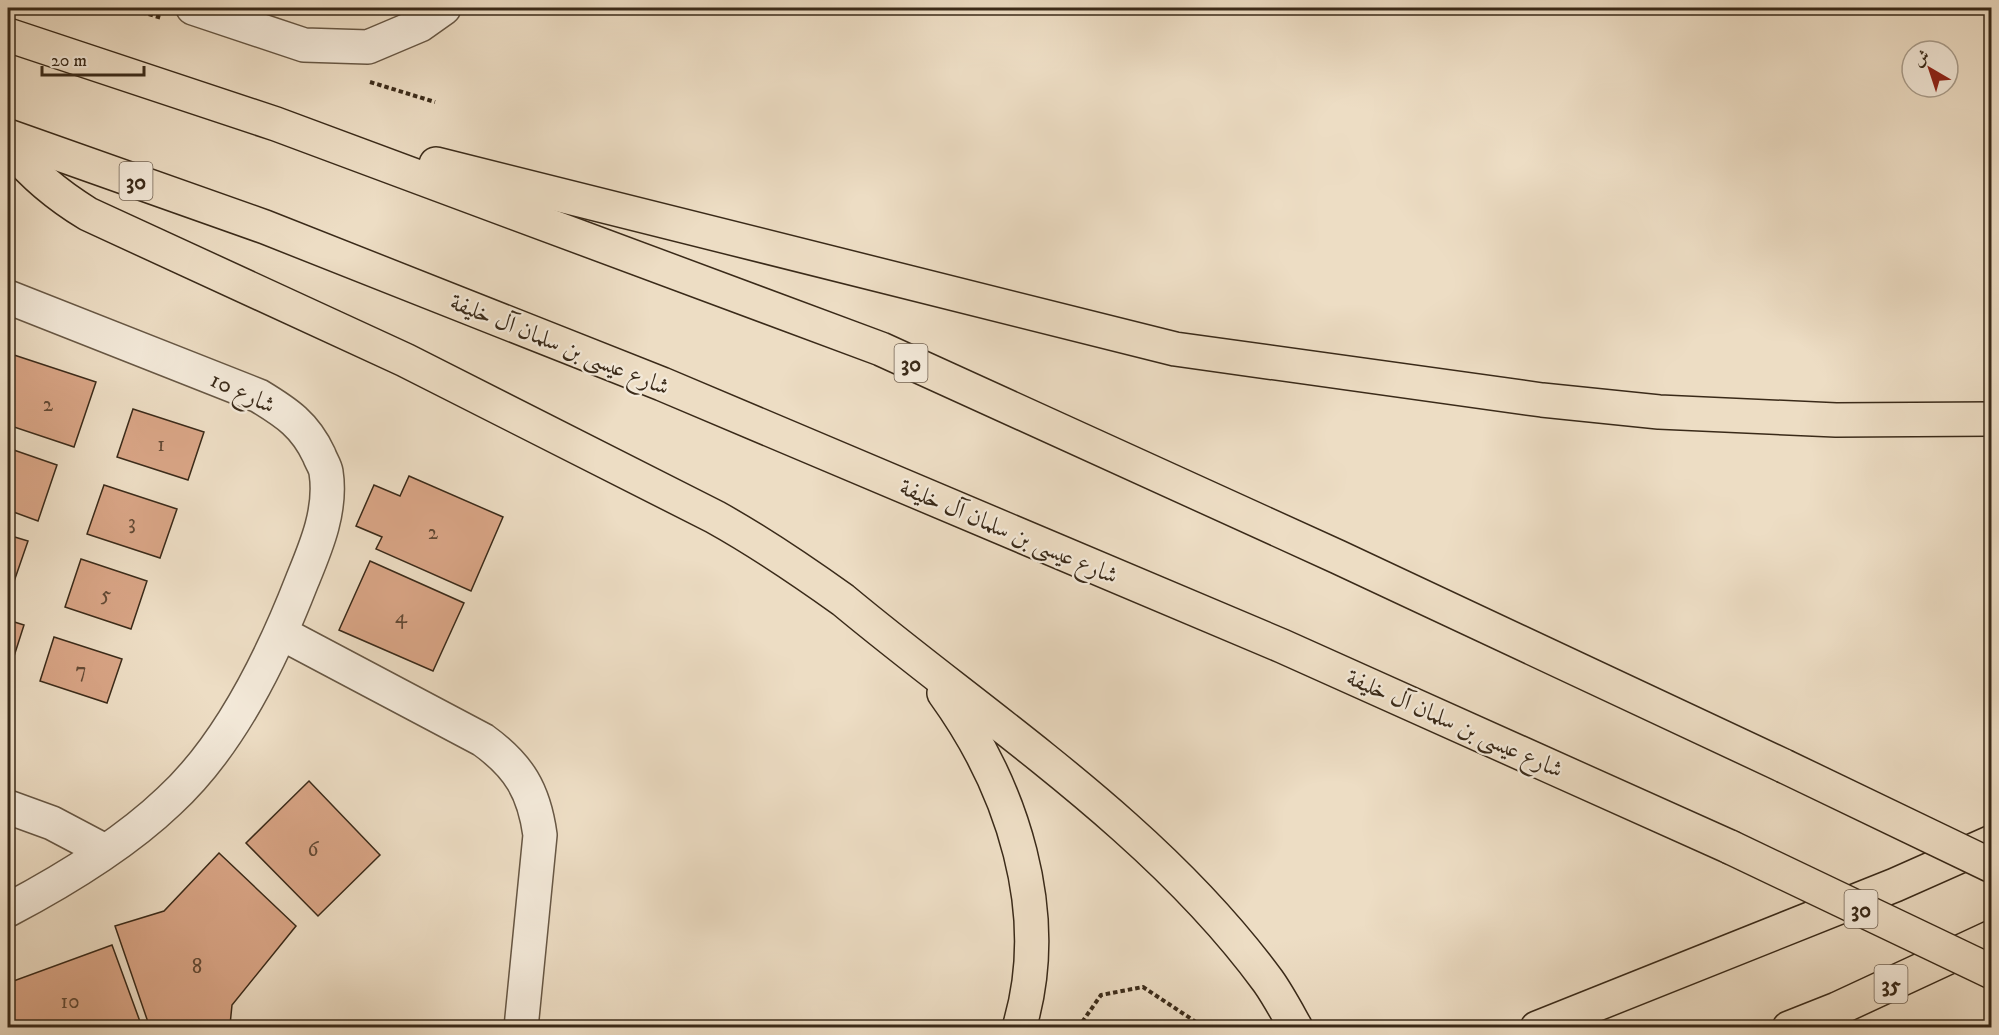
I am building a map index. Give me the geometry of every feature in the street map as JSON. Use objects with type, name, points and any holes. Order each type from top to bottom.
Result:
[{"type":"main road","name":"30","points":[[8,35],[276,124],[881,349],[1338,556],[1992,866]]},
{"type":"main road","points":[[276,124],[1175,350],[1542,400],[1659,412],[1836,420],[1992,419]]},
{"type":"main road","name":"شارع عيسى بن سلمان آل خليفة","points":[[8,136],[265,227],[662,384],[1282,646],[1731,847],[1992,972]]},
{"type":"main road","points":[[8,144],[39,179],[62,198],[88,214],[405,360],[715,517],[759,542],[810,576],[1093,799],[1161,861],[1217,920],[1268,981],[1296,1028]]},
{"type":"main road","points":[[921,664],[957,713],[987,765],[1004,803],[1017,842],[1025,876],[1032,947],[1029,982],[1019,1028]]},
{"type":"main road","points":[[1537,1028],[1895,885],[1992,842]]},
{"type":"main road","name":"35","points":[[1789,1028],[1837,1009],[1992,937]]},
{"type":"street","points":[[193,8],[304,45],[368,47],[420,26],[444,8]]},
{"type":"street","name":"شارع 10","points":[[8,297],[259,396],[286,412],[304,428],[326,470],[327,493],[325,516],[316,546],[281,633],[227,732],[199,771],[168,802],[105,851],[8,910]]},
{"type":"street","points":[[281,633],[483,740],[501,753],[517,770],[529,790],[537,812],[540,835],[521,1028]]},
{"type":"street","points":[[8,807],[52,824],[105,851]]},
{"type":"path","points":[[1078,1028],[1101,995],[1143,987],[1205,1028]]},
{"type":"building","points":[[8,353],[96,382],[74,447],[8,425]]},
{"type":"building","points":[[133,409],[204,432],[188,480],[117,457]]},
{"type":"building","points":[[8,448],[57,465],[38,521],[8,510]]},
{"type":"building","points":[[409,476],[503,517],[471,591],[376,549],[382,537],[356,526],[374,485],[400,496]]},
{"type":"building","points":[[104,485],[177,509],[160,558],[87,534]]},
{"type":"building","points":[[8,535],[28,541],[9,596],[8,596]]},
{"type":"building","points":[[81,559],[147,581],[131,629],[65,607]]},
{"type":"building","points":[[370,561],[464,603],[433,671],[339,630]]},
{"type":"building","points":[[8,620],[24,625],[8,675]]},
{"type":"building","points":[[54,637],[122,659],[107,703],[40,681]]},
{"type":"building","points":[[309,781],[380,855],[318,916],[246,843]]},
{"type":"building","points":[[219,853],[296,926],[232,1005],[230,1025],[221,1028],[150,1028],[115,926],[164,911]]},
{"type":"building","points":[[112,945],[142,1027],[10,1028],[8,983]]}]
